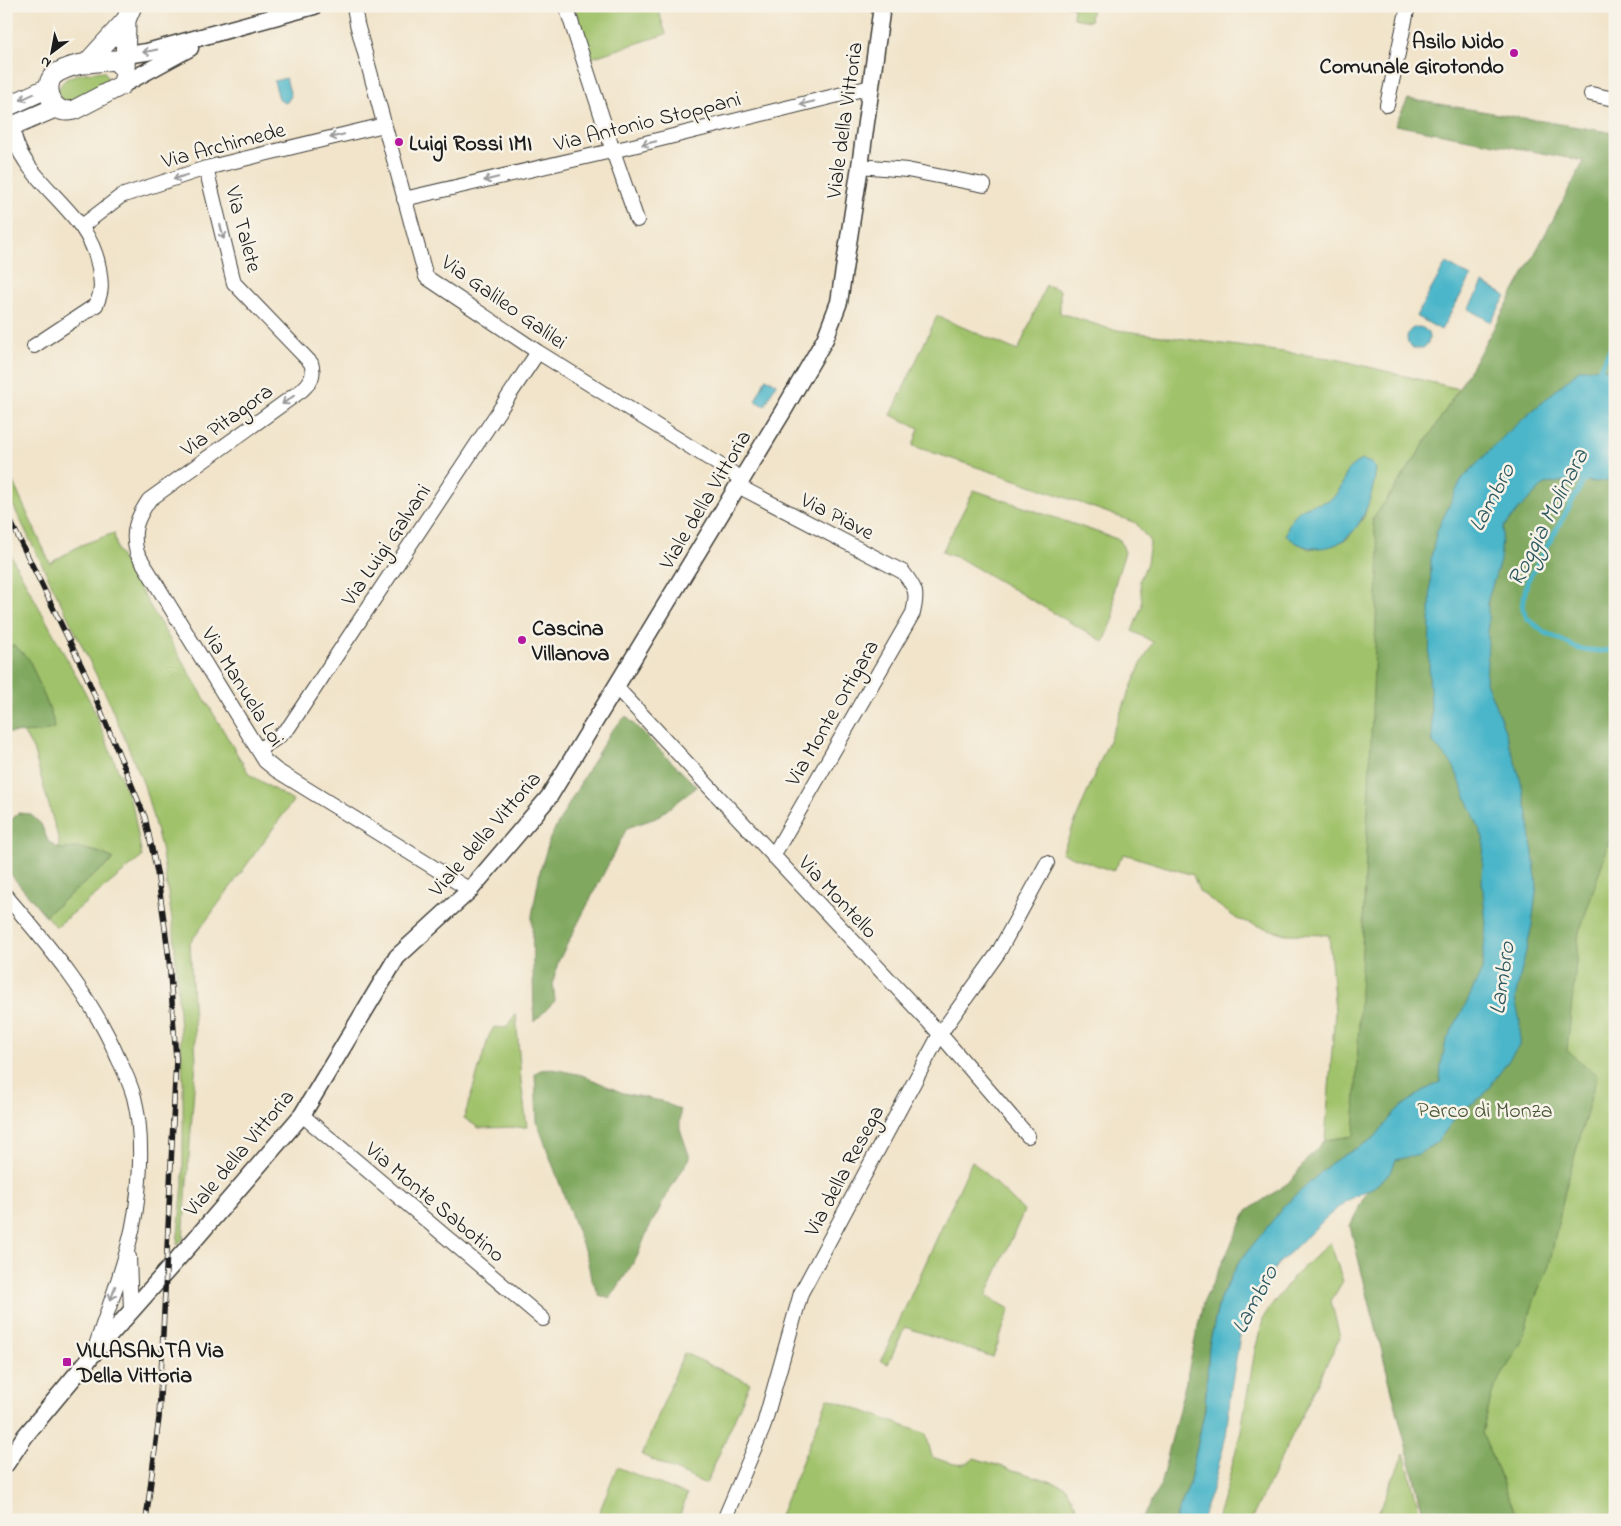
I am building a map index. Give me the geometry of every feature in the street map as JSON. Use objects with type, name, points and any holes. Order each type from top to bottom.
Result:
[{"type":"main road","points":[[86,64],[129,13]]},
{"type":"main road","points":[[121,67],[86,64],[61,71],[50,79],[48,88],[52,99],[57,107],[66,111],[74,110],[121,67],[129,13]]},
{"type":"main road","points":[[8,119],[48,88]]},
{"type":"main road","points":[[8,119],[57,107]]},
{"type":"street","points":[[121,67],[147,52],[314,6]]},
{"type":"street","name":"Via Galileo Galilei","points":[[354,6],[357,24],[426,277],[538,352],[740,482]]},
{"type":"street","points":[[566,6],[637,220]]},
{"type":"street","name":"Viale della Vittoria","points":[[6,1464],[25,1436],[94,1353],[302,1115],[397,957],[470,890],[549,797],[740,482],[825,339],[839,302],[882,6]]},
{"type":"street","points":[[1387,105],[1408,6]]},
{"type":"street","points":[[121,67],[215,34]]},
{"type":"street","name":"Via Antonio Stoppani","points":[[404,199],[613,151],[871,87]]},
{"type":"street","points":[[1591,94],[1609,98],[1615,97]]},
{"type":"street","points":[[8,119],[17,146],[26,162],[82,226],[96,254],[102,286],[96,304],[34,346]]},
{"type":"street","name":"Via Archimede","points":[[82,226],[121,196],[206,168],[384,125]]},
{"type":"street","points":[[860,166],[907,170],[984,185]]},
{"type":"street","name":"Via Talete","points":[[206,168],[234,283],[311,363]]},
{"type":"street","name":"Via Luigi Galvani","points":[[258,750],[289,727],[538,352]]},
{"type":"street","name":"Via Pitagora","points":[[149,500],[302,390],[313,376],[311,363]]},
{"type":"street","name":"Via Piave","points":[[740,482],[903,572],[915,587]]},
{"type":"street","name":"Via Manuela Loi","points":[[149,500],[139,515],[135,529],[134,541],[137,553],[265,761],[276,770],[470,890]]},
{"type":"street","name":"Via Monte Ortigara","points":[[773,856],[913,613],[916,598],[915,587]]},
{"type":"street","name":"Via Montello","points":[[616,687],[940,1034],[1028,1136]]},
{"type":"street","name":"Via della Resega","points":[[724,1520],[763,1428],[801,1293],[940,1034],[998,953],[1047,863]]},
{"type":"street","points":[[6,896],[64,967],[84,995],[109,1036],[134,1096],[138,1119],[140,1168],[134,1220],[128,1247],[94,1353]]},
{"type":"street","name":"Via Monte Sabotino","points":[[302,1115],[543,1319]]},
{"type":"street","points":[[128,1247],[131,1311]]},
{"type":"green space","points":[[574,6],[657,6],[666,34],[591,58]]},
{"type":"green space","points":[[1067,6],[1092,6],[1090,21],[1073,18],[1074,7]]},
{"type":"green space","points":[[104,71],[110,82],[102,88],[72,101],[63,100],[58,94],[64,81],[75,75]]},
{"type":"green space","name":"Parco di Monza","points":[[1408,99],[1615,133],[1615,825],[1579,933],[1567,1051],[1597,1075],[1565,1191],[1549,1266],[1534,1301],[1521,1343],[1493,1391],[1482,1433],[1518,1520],[1425,1520],[1350,1226],[1374,1181],[1239,1262],[1220,1298],[1209,1346],[1205,1409],[1189,1485],[1175,1520],[1141,1520],[1160,1486],[1203,1303],[1247,1211],[1291,1181],[1308,1158],[1325,1140],[1354,1136],[1379,551],[1372,520],[1431,434],[1458,390],[1510,299],[1584,161],[1395,125]]},
{"type":"green space","name":"Parco di Monza","points":[[1615,163],[1615,1520],[1425,1520],[1350,1226],[1374,1181],[1354,1136],[1325,1140],[1335,1011],[1329,935],[1285,934],[1237,919],[1199,891],[1193,875],[1124,854],[1113,871],[1062,853],[1140,666],[1153,642],[1132,631],[1142,606],[1140,580],[1147,563],[1150,542],[1136,523],[1019,481],[913,446],[919,428],[891,415],[937,316],[1018,351],[1046,285],[1060,290],[1060,313],[1110,329],[1336,359],[1459,389],[1402,480],[1372,520],[1379,550]],"holes":[[[1376,469],[1364,517],[1348,538],[1343,541],[1309,549],[1286,535],[1306,507],[1328,501],[1337,493],[1347,472]]]},
{"type":"green space","points":[[6,467],[50,563],[81,545],[114,533],[117,550],[249,774],[293,801],[190,943],[196,1061],[183,1239],[177,1245],[183,1184],[183,1080],[174,933],[161,847],[144,785],[107,697],[6,491]]},
{"type":"green space","points":[[974,490],[1120,540],[1125,552],[1114,587],[1114,618],[1104,642],[961,559],[942,552]]},
{"type":"green space","points":[[10,554],[92,705],[133,808],[142,857],[56,927],[45,915],[114,859],[87,850],[59,849],[59,841],[33,749],[23,732],[41,732],[53,720],[36,681],[14,645],[6,647],[6,557]]},
{"type":"green space","points":[[14,645],[29,659],[46,700],[54,728],[41,732],[6,733],[6,647]]},
{"type":"green space","points":[[626,716],[697,787],[656,818],[627,828],[558,962],[553,982],[555,1001],[534,1022],[532,916],[540,871],[550,838],[586,773],[611,731]]},
{"type":"green space","points":[[18,813],[30,814],[41,824],[48,841],[59,849],[81,848],[101,853],[114,859],[45,915],[6,869],[6,826]]},
{"type":"green space","points":[[516,1013],[521,1081],[527,1127],[479,1128],[464,1118],[489,1036],[494,1027],[506,1028]]},
{"type":"green space","points":[[553,1069],[582,1075],[623,1093],[661,1101],[680,1110],[680,1129],[690,1158],[647,1232],[637,1257],[610,1299],[599,1295],[591,1278],[587,1258],[537,1122],[535,1073],[541,1070]]},
{"type":"green space","points":[[972,1161],[1024,1211],[986,1296],[1010,1309],[993,1357],[905,1327],[888,1364],[881,1361]]},
{"type":"green space","points":[[1330,1242],[1343,1281],[1331,1301],[1340,1337],[1251,1520],[1217,1520],[1241,1430],[1255,1350],[1264,1316],[1293,1277]]},
{"type":"green space","points":[[684,1353],[750,1383],[706,1484],[642,1455]]},
{"type":"green space","points":[[828,1398],[926,1434],[932,1457],[954,1464],[965,1464],[974,1458],[1065,1486],[1082,1517],[1081,1520],[786,1520],[780,1515]]},
{"type":"green space","points":[[1404,1453],[1422,1520],[1375,1520]]},
{"type":"green space","points":[[617,1467],[687,1495],[678,1520],[617,1520],[599,1513]]},
{"type":"water","points":[[286,78],[291,96],[284,103],[279,99],[274,81]]},
{"type":"water","points":[[1446,263],[1471,277],[1441,330],[1416,316]]},
{"type":"water","points":[[1483,283],[1506,296],[1491,322],[1468,309]]},
{"type":"water","points":[[1418,327],[1426,330],[1429,338],[1426,346],[1418,349],[1410,346],[1407,338],[1410,330]]},
{"type":"water","name":"Lambro","points":[[1615,368],[1615,479],[1595,482],[1573,480],[1545,484],[1520,508],[1503,528],[1500,561],[1488,599],[1486,682],[1502,722],[1519,774],[1528,814],[1537,885],[1532,925],[1515,999],[1520,1021],[1519,1046],[1483,1096],[1461,1111],[1437,1142],[1419,1154],[1396,1160],[1391,1172],[1374,1187],[1346,1201],[1277,1265],[1241,1330],[1231,1388],[1226,1436],[1213,1487],[1201,1520],[1175,1520],[1189,1485],[1205,1409],[1209,1346],[1220,1298],[1239,1262],[1285,1205],[1331,1163],[1374,1138],[1397,1110],[1423,1091],[1440,1082],[1446,1041],[1482,970],[1486,925],[1482,880],[1484,840],[1453,765],[1433,743],[1429,674],[1431,557],[1437,531],[1461,480],[1506,434],[1580,369]]},
{"type":"water","points":[[766,378],[776,383],[765,406],[755,401]]},
{"type":"water","points":[[1363,460],[1371,463],[1376,469],[1371,495],[1353,532],[1332,546],[1318,548],[1309,548],[1301,545],[1286,535],[1290,522],[1298,512],[1336,495],[1349,469]]},
{"type":"waterway","points":[[1597,374],[1615,340]]},
{"type":"waterway","name":"Roggia Molinara","points":[[1587,475],[1527,582],[1522,607],[1527,618],[1544,632],[1579,649],[1615,650]]},
{"type":"railway","points":[[6,512],[86,675],[145,817],[157,872],[164,921],[169,959],[176,1059],[159,1418],[146,1520]]},
{"type":"place","name":"Asilo Nido Comunale Girotondo","points":[[1514,53]]},
{"type":"place","name":"Luigi Rossi IMI","points":[[399,142]]},
{"type":"place","name":"Cascina Villanova","points":[[522,640]]},
{"type":"place","name":"VILLASANTA Via Della Vittoria","points":[[67,1362]]}]
